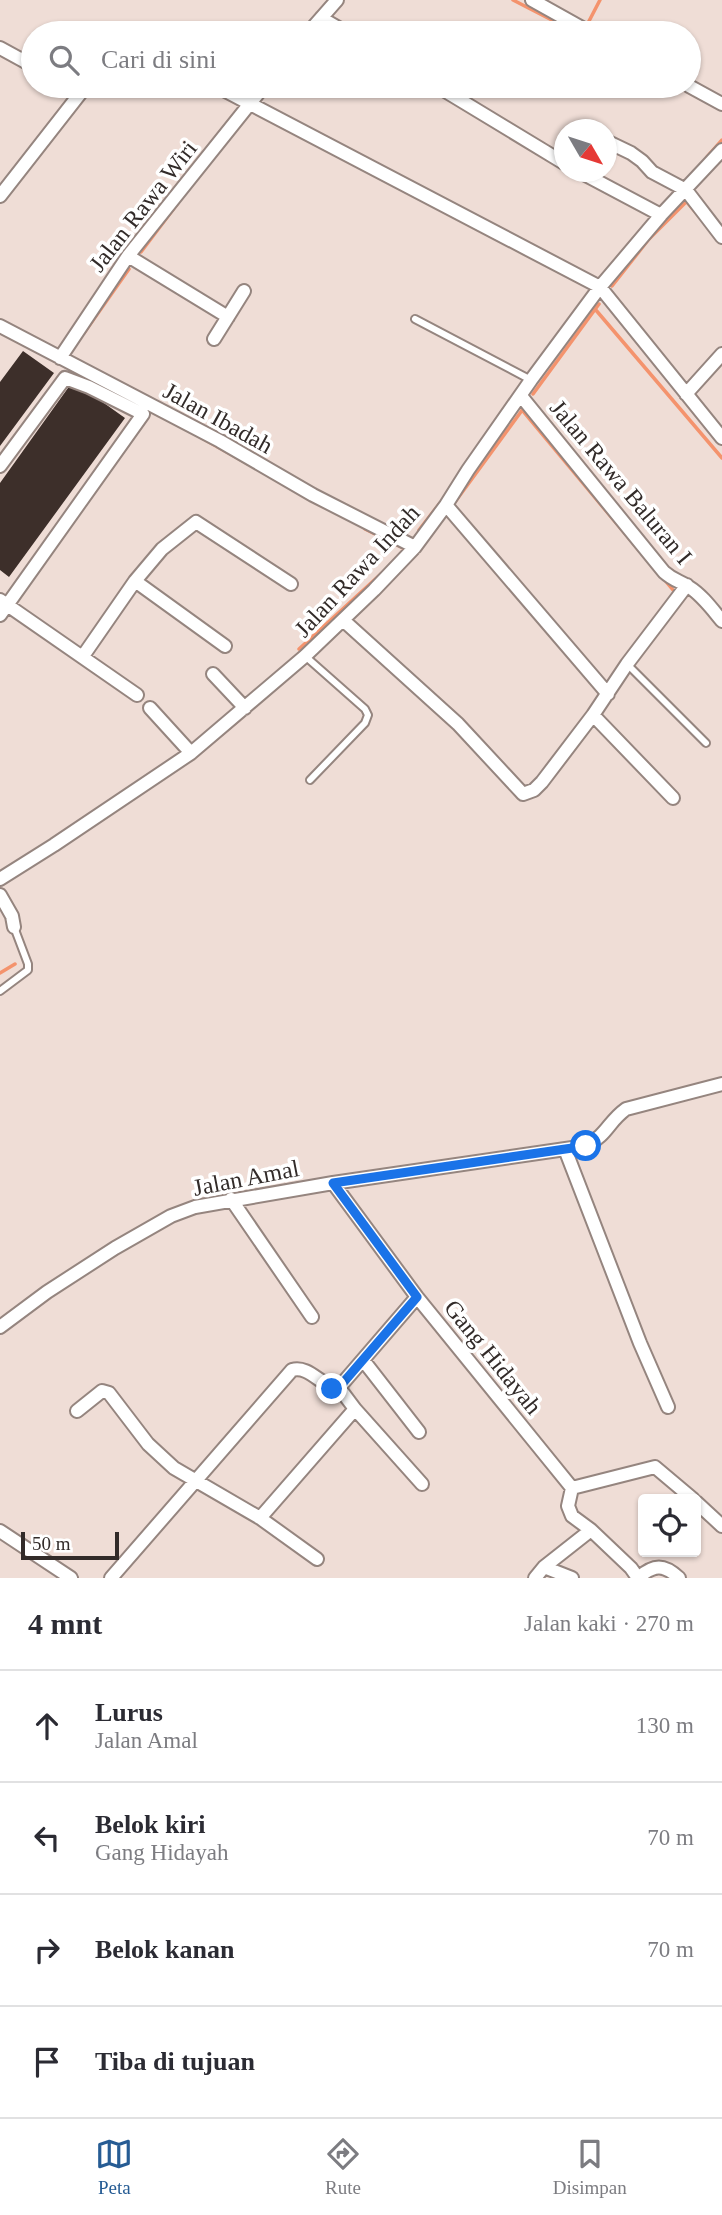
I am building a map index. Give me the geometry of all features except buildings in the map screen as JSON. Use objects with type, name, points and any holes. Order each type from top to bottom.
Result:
[{"type":"street","points":[[318,21],[337,0]]},
{"type":"street","points":[[532,0],[570,21]]},
{"type":"street","points":[[321,18],[326,21]]},
{"type":"street","points":[[0,48],[21,59]]},
{"type":"street","points":[[701,93],[722,104]]},
{"type":"street","points":[[0,196],[73,98]]},
{"type":"street","points":[[238,98],[600,287],[722,438]]},
{"type":"street","name":"Jalan Rawa Wiri","points":[[60,358],[128,256],[254,98]]},
{"type":"street","points":[[457,98],[554,155]]},
{"type":"street","points":[[617,146],[642,161],[652,172],[686,190],[722,237]]},
{"type":"street","name":"Jalan Rawa Indah","points":[[0,879],[191,753],[343,620],[415,547],[531,380],[600,287],[722,149]]},
{"type":"street","points":[[599,182],[661,215]]},
{"type":"street","points":[[128,256],[228,317]]},
{"type":"street","points":[[214,339],[244,291]]},
{"type":"street","name":"Jalan Ibadah","points":[[0,326],[415,547]]},
{"type":"street","points":[[686,394],[722,354]]},
{"type":"street","points":[[0,466],[65,377],[143,414],[2,607],[83,656],[137,695]]},
{"type":"street","name":"Jalan Rawa Baluran I","points":[[521,396],[664,572],[703,598],[722,621]]},
{"type":"street","points":[[446,505],[608,694]]},
{"type":"street","points":[[83,656],[135,581],[162,549],[197,522],[291,584]]},
{"type":"street","points":[[135,581],[225,646]]},
{"type":"street","points":[[343,620],[458,724],[523,794],[534,790],[542,782],[687,585]]},
{"type":"street","points":[[213,674],[245,708]]},
{"type":"street","points":[[150,708],[191,753]]},
{"type":"street","points":[[593,715],[673,798]]},
{"type":"street","points":[[0,895],[12,916],[14,927]]},
{"type":"street","name":"Jalan Amal","points":[[0,1327],[47,1292],[115,1248],[171,1216],[195,1207],[333,1183],[586,1146],[600,1139],[615,1117],[626,1109],[722,1084]]},
{"type":"street","points":[[565,1149],[640,1343],[668,1407]]},
{"type":"street","name":"Gang Hidayah","points":[[333,1183],[417,1297],[463,1350],[572,1488]]},
{"type":"street","points":[[231,1199],[312,1317]]},
{"type":"street","points":[[340,1389],[417,1297]]},
{"type":"street","points":[[363,1360],[419,1432]]},
{"type":"street","points":[[111,1578],[292,1370],[303,1369],[332,1389],[340,1389]]},
{"type":"street","points":[[340,1389],[422,1484]]},
{"type":"street","points":[[77,1411],[102,1391],[109,1393],[148,1444],[174,1468],[260,1518],[317,1559]]},
{"type":"street","points":[[260,1518],[355,1409]]},
{"type":"street","points":[[680,1578],[671,1571],[655,1567],[638,1578],[591,1530],[572,1516],[568,1506],[572,1488],[655,1467],[686,1494]]},
{"type":"street","points":[[701,1507],[722,1526]]},
{"type":"street","points":[[535,1578],[544,1567],[591,1530]]},
{"type":"street","points":[[0,1531],[71,1578]]},
{"type":"street","points":[[544,1567],[572,1578]]},
{"type":"lane","points":[[415,318],[531,380]]},
{"type":"lane","points":[[305,656],[365,709],[368,715],[365,723],[310,780]]},
{"type":"lane","points":[[627,664],[706,743]]},
{"type":"lane","points":[[0,991],[28,970],[14,927]]},
{"type":"waterway","points":[[513,0],[554,21]]},
{"type":"waterway","points":[[589,21],[600,0]]},
{"type":"waterway","points":[[707,157],[722,140]]},
{"type":"waterway","points":[[612,286],[649,239],[687,201]]},
{"type":"waterway","points":[[687,202],[698,215]]},
{"type":"waterway","points":[[141,252],[178,203]]},
{"type":"waterway","points":[[84,333],[129,269]]},
{"type":"waterway","points":[[533,394],[599,304]]},
{"type":"waterway","points":[[595,309],[722,458]]},
{"type":"waterway","points":[[455,502],[523,409]]},
{"type":"waterway","points":[[522,410],[642,554]]},
{"type":"waterway","points":[[200,437],[248,464]]},
{"type":"waterway","points":[[419,530],[440,503]]},
{"type":"waterway","points":[[365,529],[405,549],[402,552]]},
{"type":"waterway","points":[[299,649],[382,573]]},
{"type":"waterway","points":[[663,578],[673,590]]},
{"type":"waterway","points":[[196,756],[239,720]]},
{"type":"waterway","points":[[0,973],[15,964]]},
{"type":"route","points":[[332,1389],[340,1389],[417,1297],[333,1183],[586,1146]]}]
